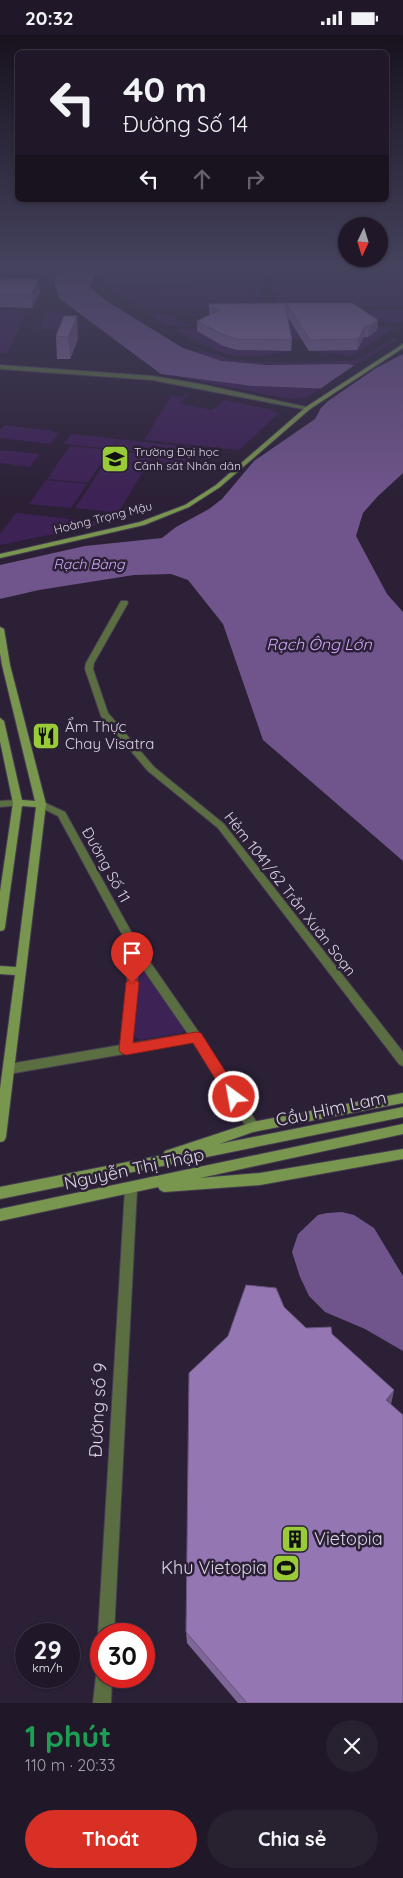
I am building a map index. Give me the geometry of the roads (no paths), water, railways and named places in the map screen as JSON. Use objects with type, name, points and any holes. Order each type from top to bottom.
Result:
[{"type":"main road","points":[[382,356],[400,343]]},
{"type":"main road","points":[[382,356],[403,346]]},
{"type":"main road","name":"Hoàng Trọng Mậu","points":[[0,549],[142,523],[170,514],[196,501],[218,486],[302,409],[382,356]]},
{"type":"main road","name":"Hoàng Trọng Mậu","points":[[0,556],[77,536]]},
{"type":"main road","points":[[0,629],[6,665],[41,804],[0,1137]]},
{"type":"main road","points":[[0,721],[18,803],[0,927]]},
{"type":"main road","points":[[18,803],[41,804]]},
{"type":"main road","points":[[0,970],[21,971]]},
{"type":"main road","points":[[128,1169],[253,1127],[403,1098]]},
{"type":"main road","name":"Cầu Him Lam","points":[[266,1140],[403,1112]]},
{"type":"main road","name":"Nguyễn Thị Thập","points":[[0,1215],[131,1189],[275,1155],[403,1129]]},
{"type":"main road","name":"Nguyễn Thị Thập","points":[[0,1193],[266,1140]]},
{"type":"main road","points":[[131,1189],[260,1179],[403,1154]]},
{"type":"street","points":[[0,367],[118,377],[302,409]]},
{"type":"street","points":[[0,371],[118,377]]},
{"type":"street","name":"Hẻm 1041/62 Trần Xuân Soạn","points":[[124,603],[90,663],[89,669],[104,714],[151,769],[221,826],[403,1061]]},
{"type":"street","points":[[0,804],[18,803]]},
{"type":"street","name":"Đường Số 11","points":[[41,804],[62,814],[136,949],[196,1037],[253,1127]]},
{"type":"street","points":[[126,1050],[136,949]]},
{"type":"street","points":[[9,1069],[196,1037]]},
{"type":"street","name":"Đường số 9","points":[[107,1623],[131,1189]]},
{"type":"street","points":[[102,1703],[103,1688]]},
{"type":"water","name":"Rạch Ông Lớn","points":[[119,343],[175,343],[183,348],[222,361],[266,365],[346,364],[378,367],[403,354],[403,473],[363,513],[356,536],[387,594],[403,612],[403,861],[263,740],[223,624],[188,580],[171,574],[134,575],[39,590],[0,599],[0,565],[85,546],[162,538],[176,527],[209,509],[222,499],[254,461],[315,419],[321,408],[333,396],[332,389],[252,386],[161,374]]},
{"type":"water","points":[[342,1212],[354,1215],[374,1228],[403,1276],[403,1351],[365,1329],[325,1312],[309,1296],[300,1277],[292,1252],[298,1234],[318,1215]]},
{"type":"place","name":"Trường Đại học Cảnh sát Nhân dân","points":[[115,459]]},
{"type":"place","name":"Ẩm Thực Chay Visatra","points":[[46,736]]},
{"type":"place","name":"Vietopia","points":[[295,1539]]},
{"type":"place","name":"Khu Vietopia","points":[[286,1568]]},
{"type":"water label","name":"Rạch Bàng","points":[[89,564]]}]
